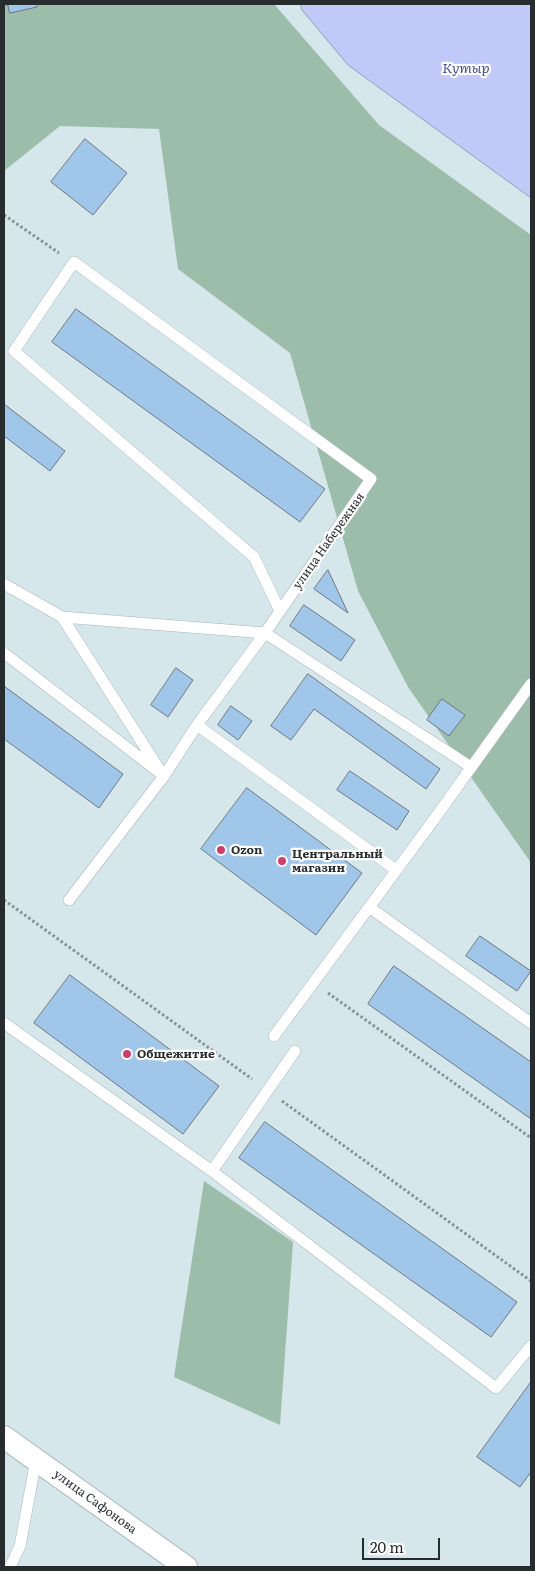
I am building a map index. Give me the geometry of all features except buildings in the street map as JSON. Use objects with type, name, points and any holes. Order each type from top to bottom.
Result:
[{"type":"street","name":"улица Сафонова","points":[[4,1437],[186,1567]]},
{"type":"lane","points":[[74,262],[14,351],[254,556],[280,611]]},
{"type":"lane","name":"улица Набережная","points":[[69,900],[164,776],[197,725],[265,633],[371,480],[74,262]]},
{"type":"lane","points":[[4,584],[62,617],[265,633],[471,767]]},
{"type":"lane","points":[[62,617],[164,776]]},
{"type":"lane","points":[[4,653],[164,776]]},
{"type":"lane","points":[[274,1036],[531,684]]},
{"type":"lane","points":[[197,725],[396,870]]},
{"type":"lane","points":[[369,907],[531,1023]]},
{"type":"lane","points":[[4,1023],[212,1172],[496,1388],[531,1346]]},
{"type":"lane","points":[[212,1172],[295,1051]]},
{"type":"lane","points":[[10,1567],[20,1546],[36,1460]]},
{"type":"path","points":[[4,215],[74,262]]},
{"type":"path","points":[[313,983],[531,1138]]},
{"type":"green space","points":[[4,4],[274,4],[379,125],[531,235],[531,863],[408,687],[358,591],[290,353],[178,269],[159,129],[60,126],[4,171]]},
{"type":"green space","points":[[204,1181],[293,1242],[280,1425],[174,1377]]},
{"type":"water","name":"Кутыр","points":[[301,4],[531,4],[531,198],[348,65],[302,10]]},
{"type":"place","name":"Ozon","points":[[221,850]]},
{"type":"place","name":"Центральный магазин","points":[[282,861]]},
{"type":"place","name":"Общежитие","points":[[127,1054]]}]
